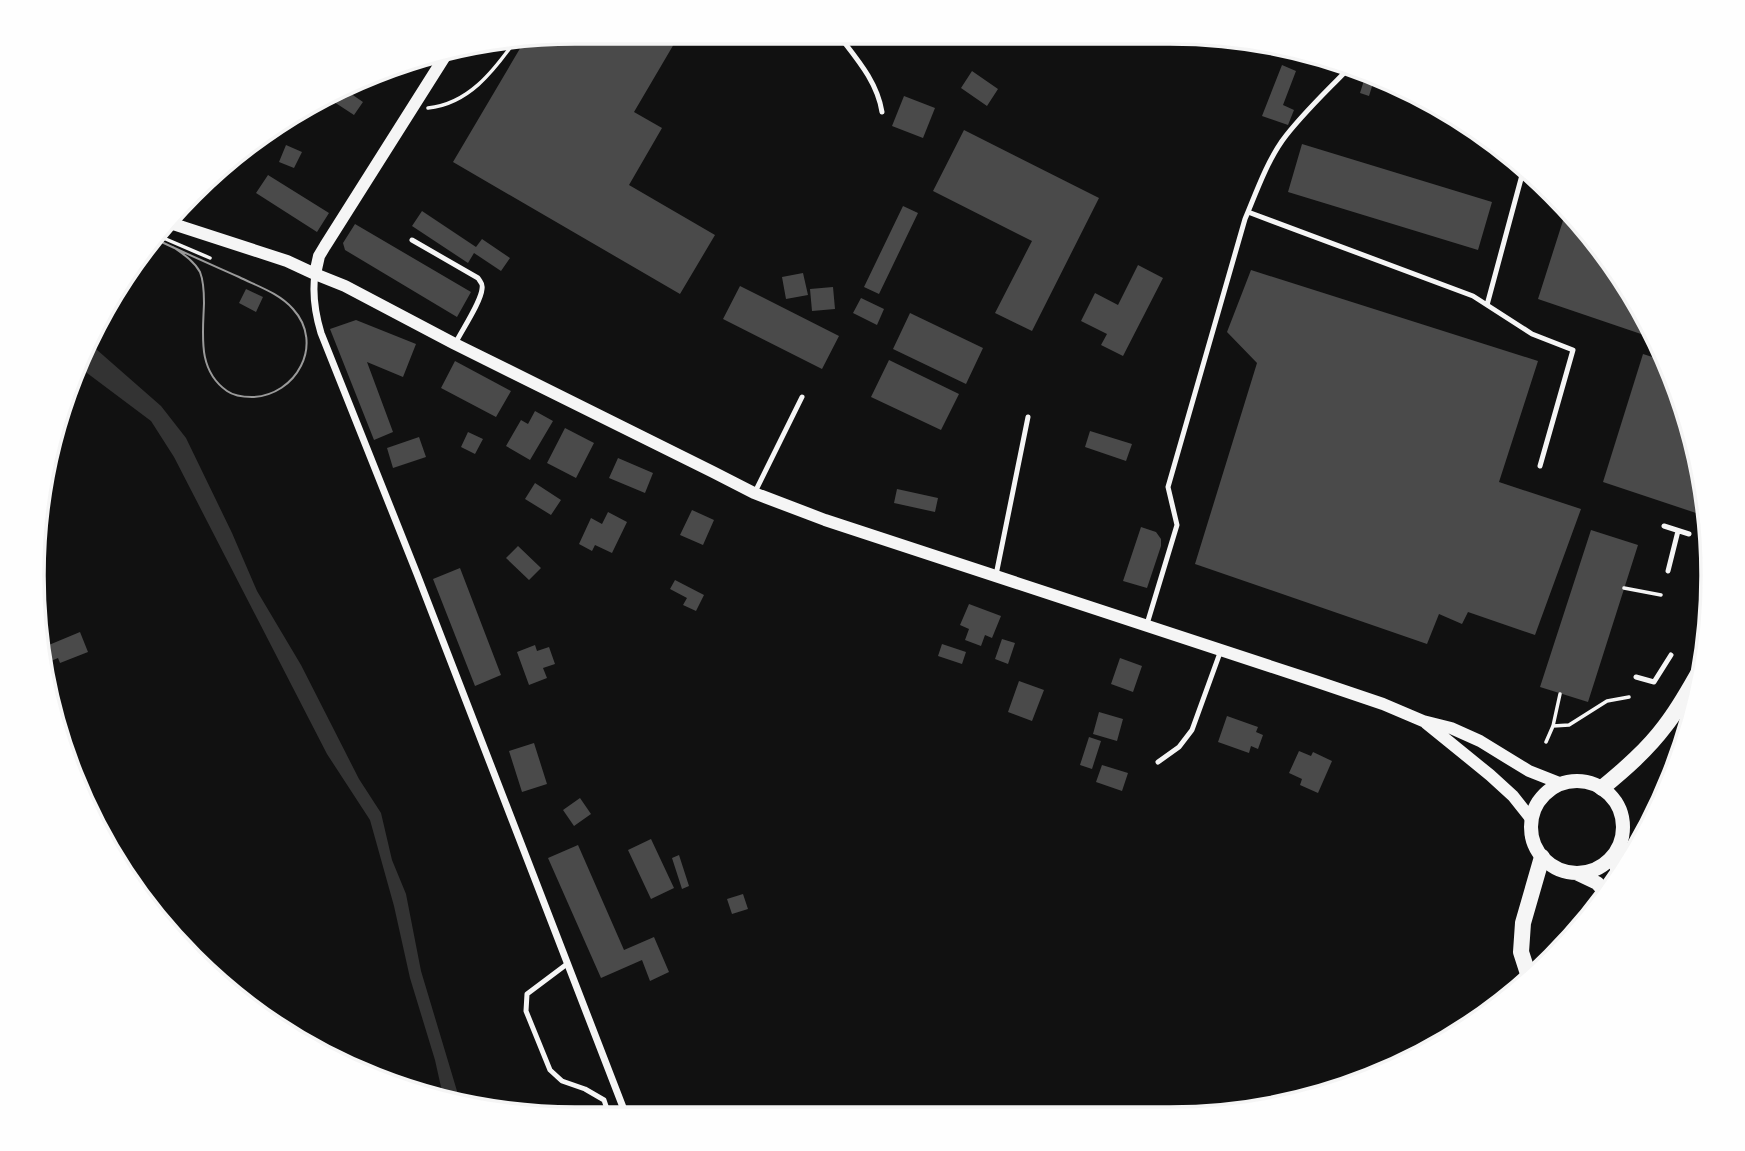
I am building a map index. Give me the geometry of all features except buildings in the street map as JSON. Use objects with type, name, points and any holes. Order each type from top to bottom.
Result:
[{"type":"highway","points":[[1602,788],[1633,762],[1665,727],[1689,688]]},
{"type":"highway","points":[[1527,969],[1521,952],[1522,923],[1542,857]]},
{"type":"main road","points":[[1578,874],[1604,865],[1614,855],[1623,836],[1623,824],[1622,814],[1610,795],[1602,788],[1575,781],[1551,790],[1535,808],[1532,820],[1535,846],[1552,866],[1578,874],[1600,887]]},
{"type":"main road","points":[[1614,855],[1616,864]]},
{"type":"street","points":[[442,61],[319,256],[313,288],[315,314],[623,1107]]},
{"type":"street","points":[[178,223],[287,261],[345,286],[754,493],[825,520],[1383,704],[1423,721],[1451,728],[1479,741],[1529,771],[1562,784]]},
{"type":"street","points":[[1423,721],[1490,775],[1513,796],[1532,820]]},
{"type":"lane","points":[[845,44],[874,84],[882,112]]},
{"type":"lane","points":[[1146,626],[1177,525],[1168,487],[1248,212],[1282,142],[1344,73]]},
{"type":"lane","points":[[1487,305],[1521,177]]},
{"type":"lane","points":[[1248,212],[1473,296],[1532,334],[1573,350],[1540,466]]},
{"type":"lane","points":[[412,240],[478,278],[482,284],[478,302],[456,344]]},
{"type":"lane","points":[[754,493],[802,397]]},
{"type":"lane","points":[[996,576],[1028,417]]},
{"type":"lane","points":[[1664,526],[1689,534]]},
{"type":"lane","points":[[1668,570],[1678,531]]},
{"type":"lane","points":[[1158,762],[1179,747],[1192,730],[1221,650]]},
{"type":"lane","points":[[1636,677],[1654,682],[1671,655]]},
{"type":"lane","points":[[567,964],[527,994],[526,1011],[550,1070],[562,1081],[585,1089],[604,1100],[606,1107]]},
{"type":"path","points":[[426,108],[442,106],[460,98],[481,83],[510,48]]},
{"type":"path","points":[[165,239],[210,258]]},
{"type":"path","points":[[1624,588],[1661,595]]},
{"type":"path","points":[[1546,742],[1553,726],[1560,694]]},
{"type":"path","points":[[1553,726],[1569,725],[1607,701],[1629,697]]},
{"type":"shaded area","points":[[95,348],[161,406],[186,438],[257,591],[301,665],[359,779],[381,813],[392,860],[406,894],[421,971],[458,1094],[442,1090],[370,820],[327,754],[174,457],[151,421],[84,371]]},
{"type":"tram line","points":[[162,242],[173,247]]},
{"type":"tram line","points":[[173,247],[267,290],[293,309],[302,323],[306,337],[306,352],[293,378],[281,388],[252,397],[230,393],[217,383],[206,362],[204,351],[204,295],[201,276],[198,268],[173,247]]}]
